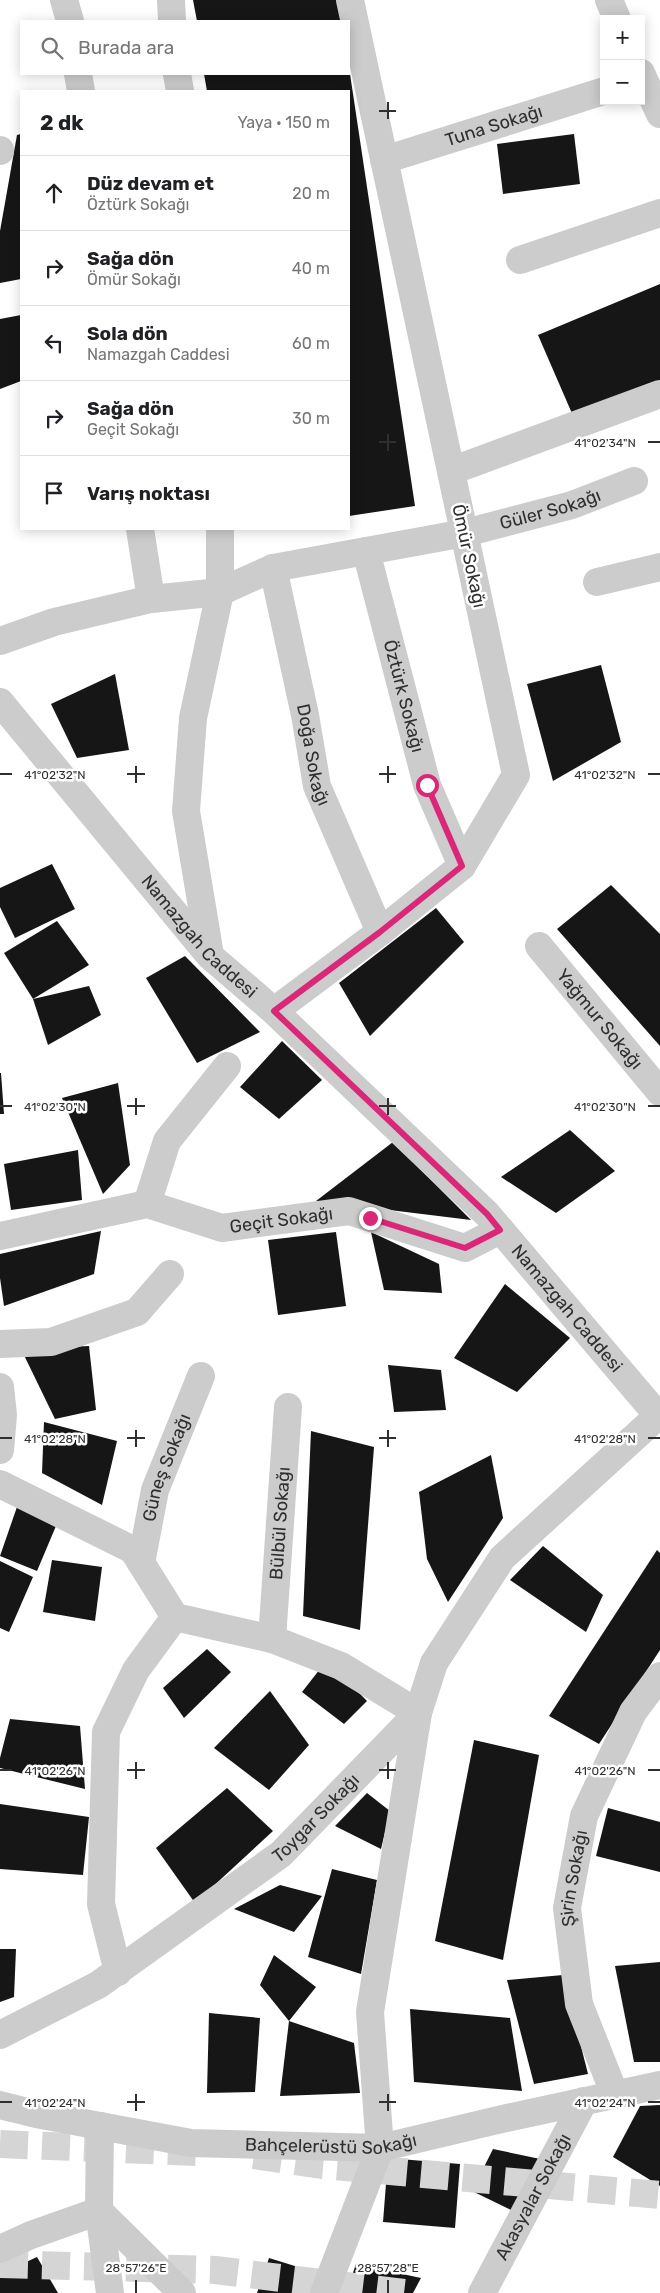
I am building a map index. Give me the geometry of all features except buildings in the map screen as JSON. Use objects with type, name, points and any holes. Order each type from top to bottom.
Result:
[{"type":"street","points":[[64,0],[70,20]]},
{"type":"street","points":[[170,0],[172,20]]},
{"type":"street","name":"Ömür Sokağı","points":[[274,1011],[380,932],[462,866],[516,775],[350,0]]},
{"type":"street","points":[[609,0],[615,15]]},
{"type":"street","points":[[78,75],[81,90]]},
{"type":"street","points":[[177,75],[180,90]]},
{"type":"street","points":[[645,83],[660,114]]},
{"type":"street","name":"Tuna Sokağı","points":[[384,160],[600,93]]},
{"type":"street","points":[[520,260],[660,213]]},
{"type":"street","points":[[451,471],[660,394]]},
{"type":"street","name":"Güler Sokağı","points":[[0,641],[54,622],[151,599],[220,592],[273,568],[464,533],[572,504],[634,481]]},
{"type":"street","points":[[140,530],[151,599]]},
{"type":"street","points":[[210,956],[186,811],[193,718],[220,592],[220,530]]},
{"type":"street","name":"Öztürk Sokağı","points":[[366,551],[427,785],[462,866]]},
{"type":"street","points":[[597,582],[660,567]]},
{"type":"street","name":"Doğa Sokağı","points":[[273,568],[305,716],[317,786],[380,932]]},
{"type":"street","name":"Namazgah Caddesi","points":[[0,702],[210,956],[274,1011],[487,1214],[660,1416]]},
{"type":"street","name":"Yağmur Sokağı","points":[[539,946],[660,1092]]},
{"type":"street","points":[[0,1236],[147,1204],[167,1141],[228,1066]]},
{"type":"street","name":"Geçit Sokağı","points":[[147,1204],[222,1228],[349,1211],[465,1248],[500,1230]]},
{"type":"street","points":[[0,1344],[50,1342],[137,1312],[170,1274]]},
{"type":"street","name":"Güneş Sokağı","points":[[141,1563],[155,1490],[201,1376]]},
{"type":"street","points":[[0,1387],[3,1415],[0,1450]]},
{"type":"street","name":"Bülbül Sokağı","points":[[272,1639],[288,1407]]},
{"type":"street","name":"Toygar Sokağı","points":[[0,2035],[98,1985],[281,1854],[418,1713],[434,1663],[502,1558],[660,1416]]},
{"type":"street","points":[[0,1484],[133,1550],[175,1617],[272,1639],[342,1666],[418,1713],[370,2012],[380,2148],[324,2293]]},
{"type":"street","points":[[118,1972],[101,1904],[106,1732],[136,1670],[175,1617]]},
{"type":"street","name":"Şirin Sokağı","points":[[615,2095],[579,2004],[567,1908],[584,1816],[633,1712],[660,1676]]},
{"type":"street","name":"Bahçelerüstü Sokağı","points":[[0,2104],[36,2114],[191,2143],[380,2148],[660,2085]]},
{"type":"street","name":"Akasyalar Sokağı","points":[[482,2293],[584,2101]]},
{"type":"street","points":[[100,2126],[99,2210],[110,2293]]},
{"type":"street","points":[[0,2249],[31,2235],[99,2210]]},
{"type":"street","points":[[99,2210],[182,2293]]},
{"type":"tunnel","points":[[0,2144],[196,2152]]},
{"type":"tunnel","points":[[254,2155],[322,2165],[660,2195]]},
{"type":"tunnel","points":[[0,2264],[215,2270],[404,2293]]},
{"type":"route","points":[[370,1218],[465,1248],[500,1230],[487,1214],[274,1011],[380,932],[462,866],[427,785]]}]
